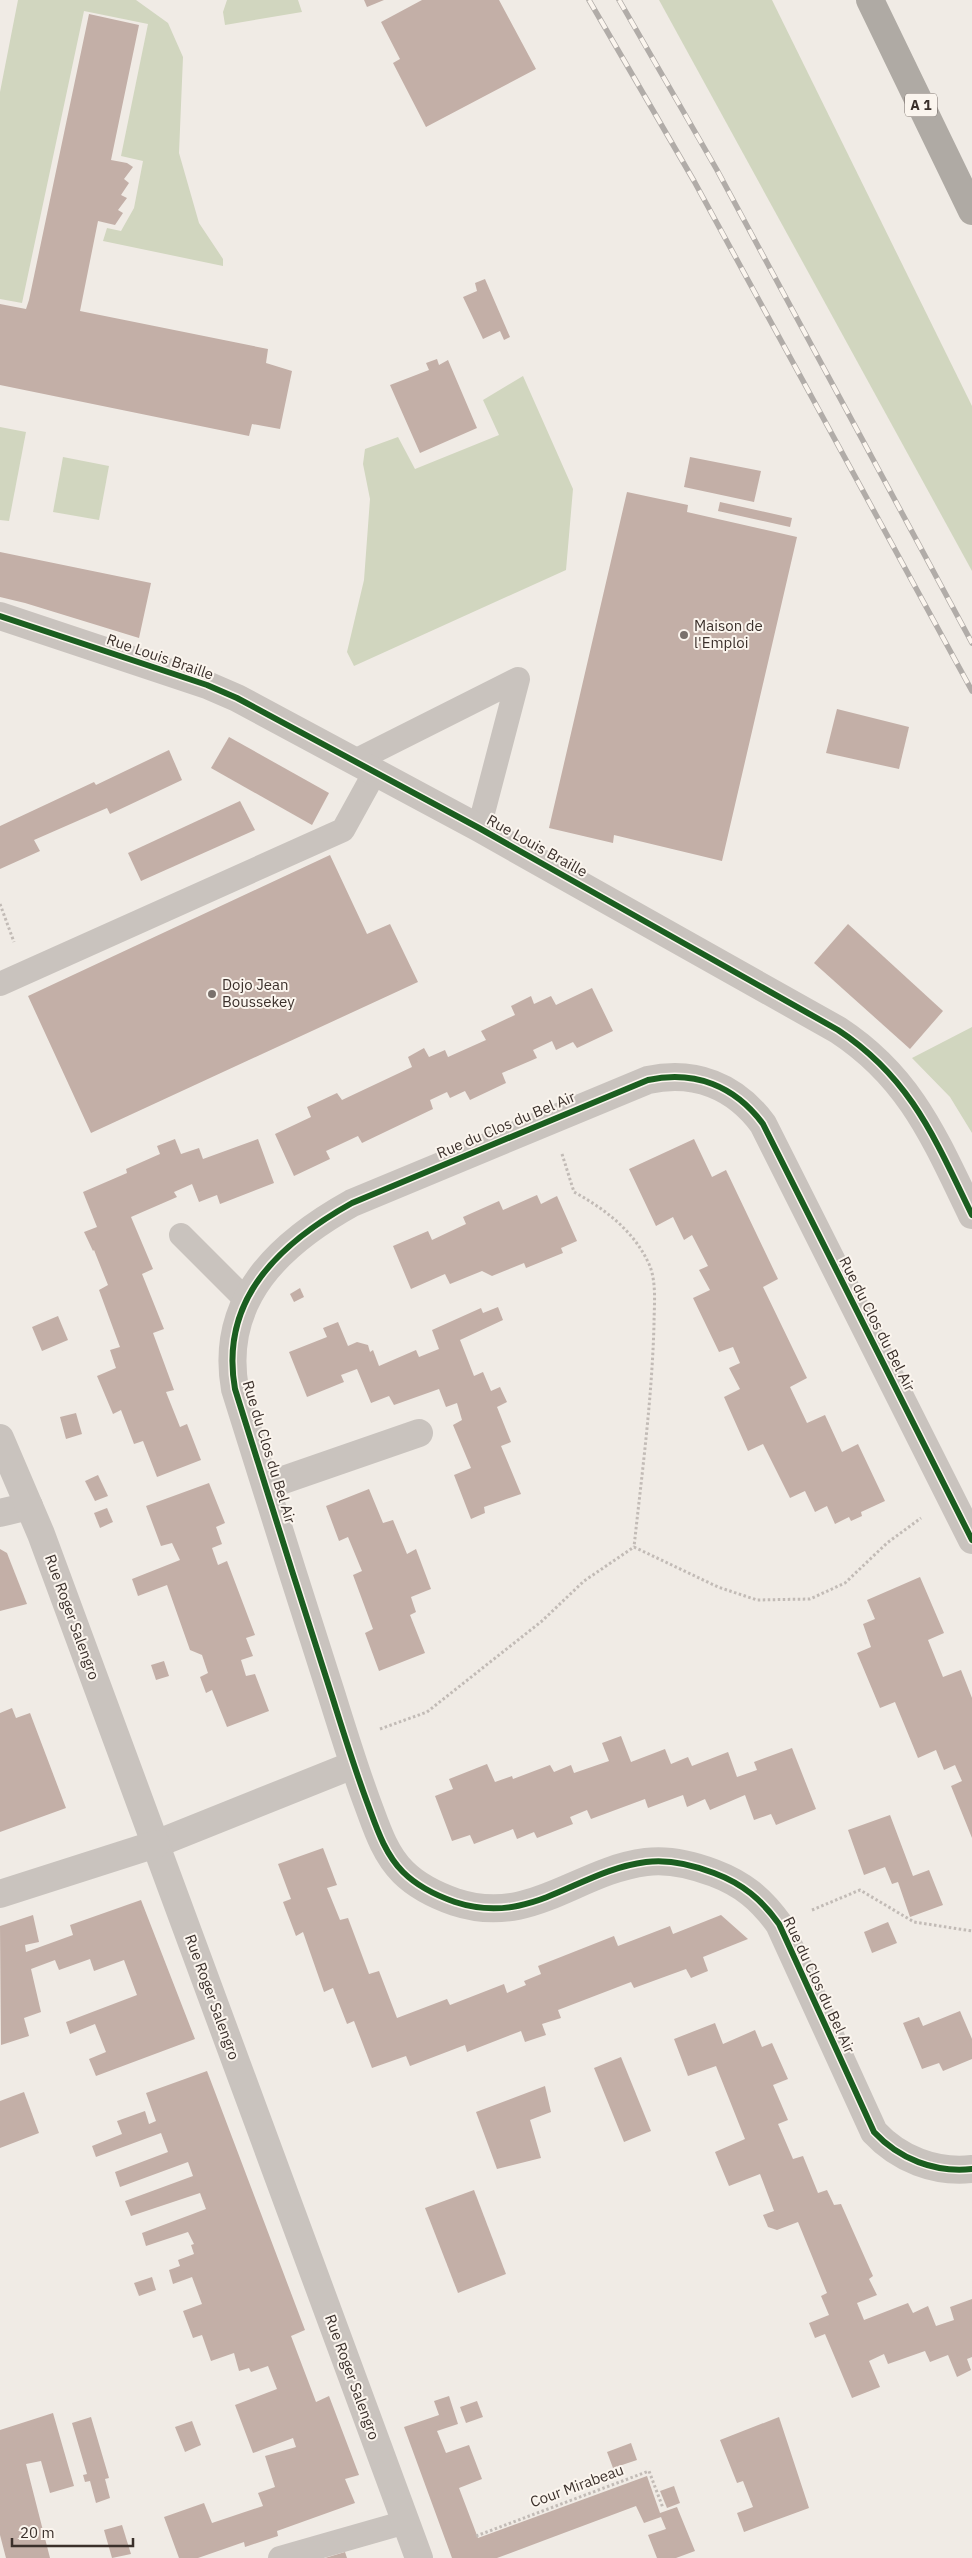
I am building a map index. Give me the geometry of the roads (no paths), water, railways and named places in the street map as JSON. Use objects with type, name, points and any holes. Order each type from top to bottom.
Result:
[{"type":"highway","name":"A 1","points":[[870,0],[972,211]]},
{"type":"street","name":"Rue Louis Braille","points":[[0,616],[207,685],[265,712],[479,828],[838,1030],[861,1045],[885,1066],[907,1093],[935,1141],[972,1215]]},
{"type":"street","name":"Rue du Clos du Bel Air","points":[[972,1540],[763,1124],[743,1100],[707,1082],[662,1077],[648,1080],[376,1192],[336,1212],[288,1246],[264,1272],[246,1300],[233,1335],[231,1369],[235,1389],[350,1753],[382,1843],[393,1860],[418,1885],[450,1900],[484,1909],[519,1906],[617,1869],[648,1862],[662,1861],[702,1869],[731,1880],[758,1898],[779,1924],[874,2132],[894,2151],[926,2165],[950,2170],[972,2169]]},
{"type":"street","name":"Rue du Clos du Bel Air","points":[[266,1486],[419,1432]]},
{"type":"street","name":"Rue Roger Salengro","points":[[0,1438],[29,1506],[156,1844],[419,2558]]},
{"type":"street","points":[[0,1514],[29,1506]]},
{"type":"street","points":[[0,1894],[156,1844],[350,1753]]},
{"type":"lane","points":[[0,984],[343,830],[365,767],[518,679],[479,828]]},
{"type":"lane","points":[[181,1235],[246,1300]]},
{"type":"lane","points":[[280,2558],[406,2522]]},
{"type":"railway","points":[[589,0],[694,181],[972,691]]},
{"type":"railway","points":[[619,0],[717,170],[972,643]]},
{"type":"place","name":"Maison de l'Emploi","points":[[684,635]]},
{"type":"place","name":"Dojo Jean Boussekey","points":[[212,994]]}]
